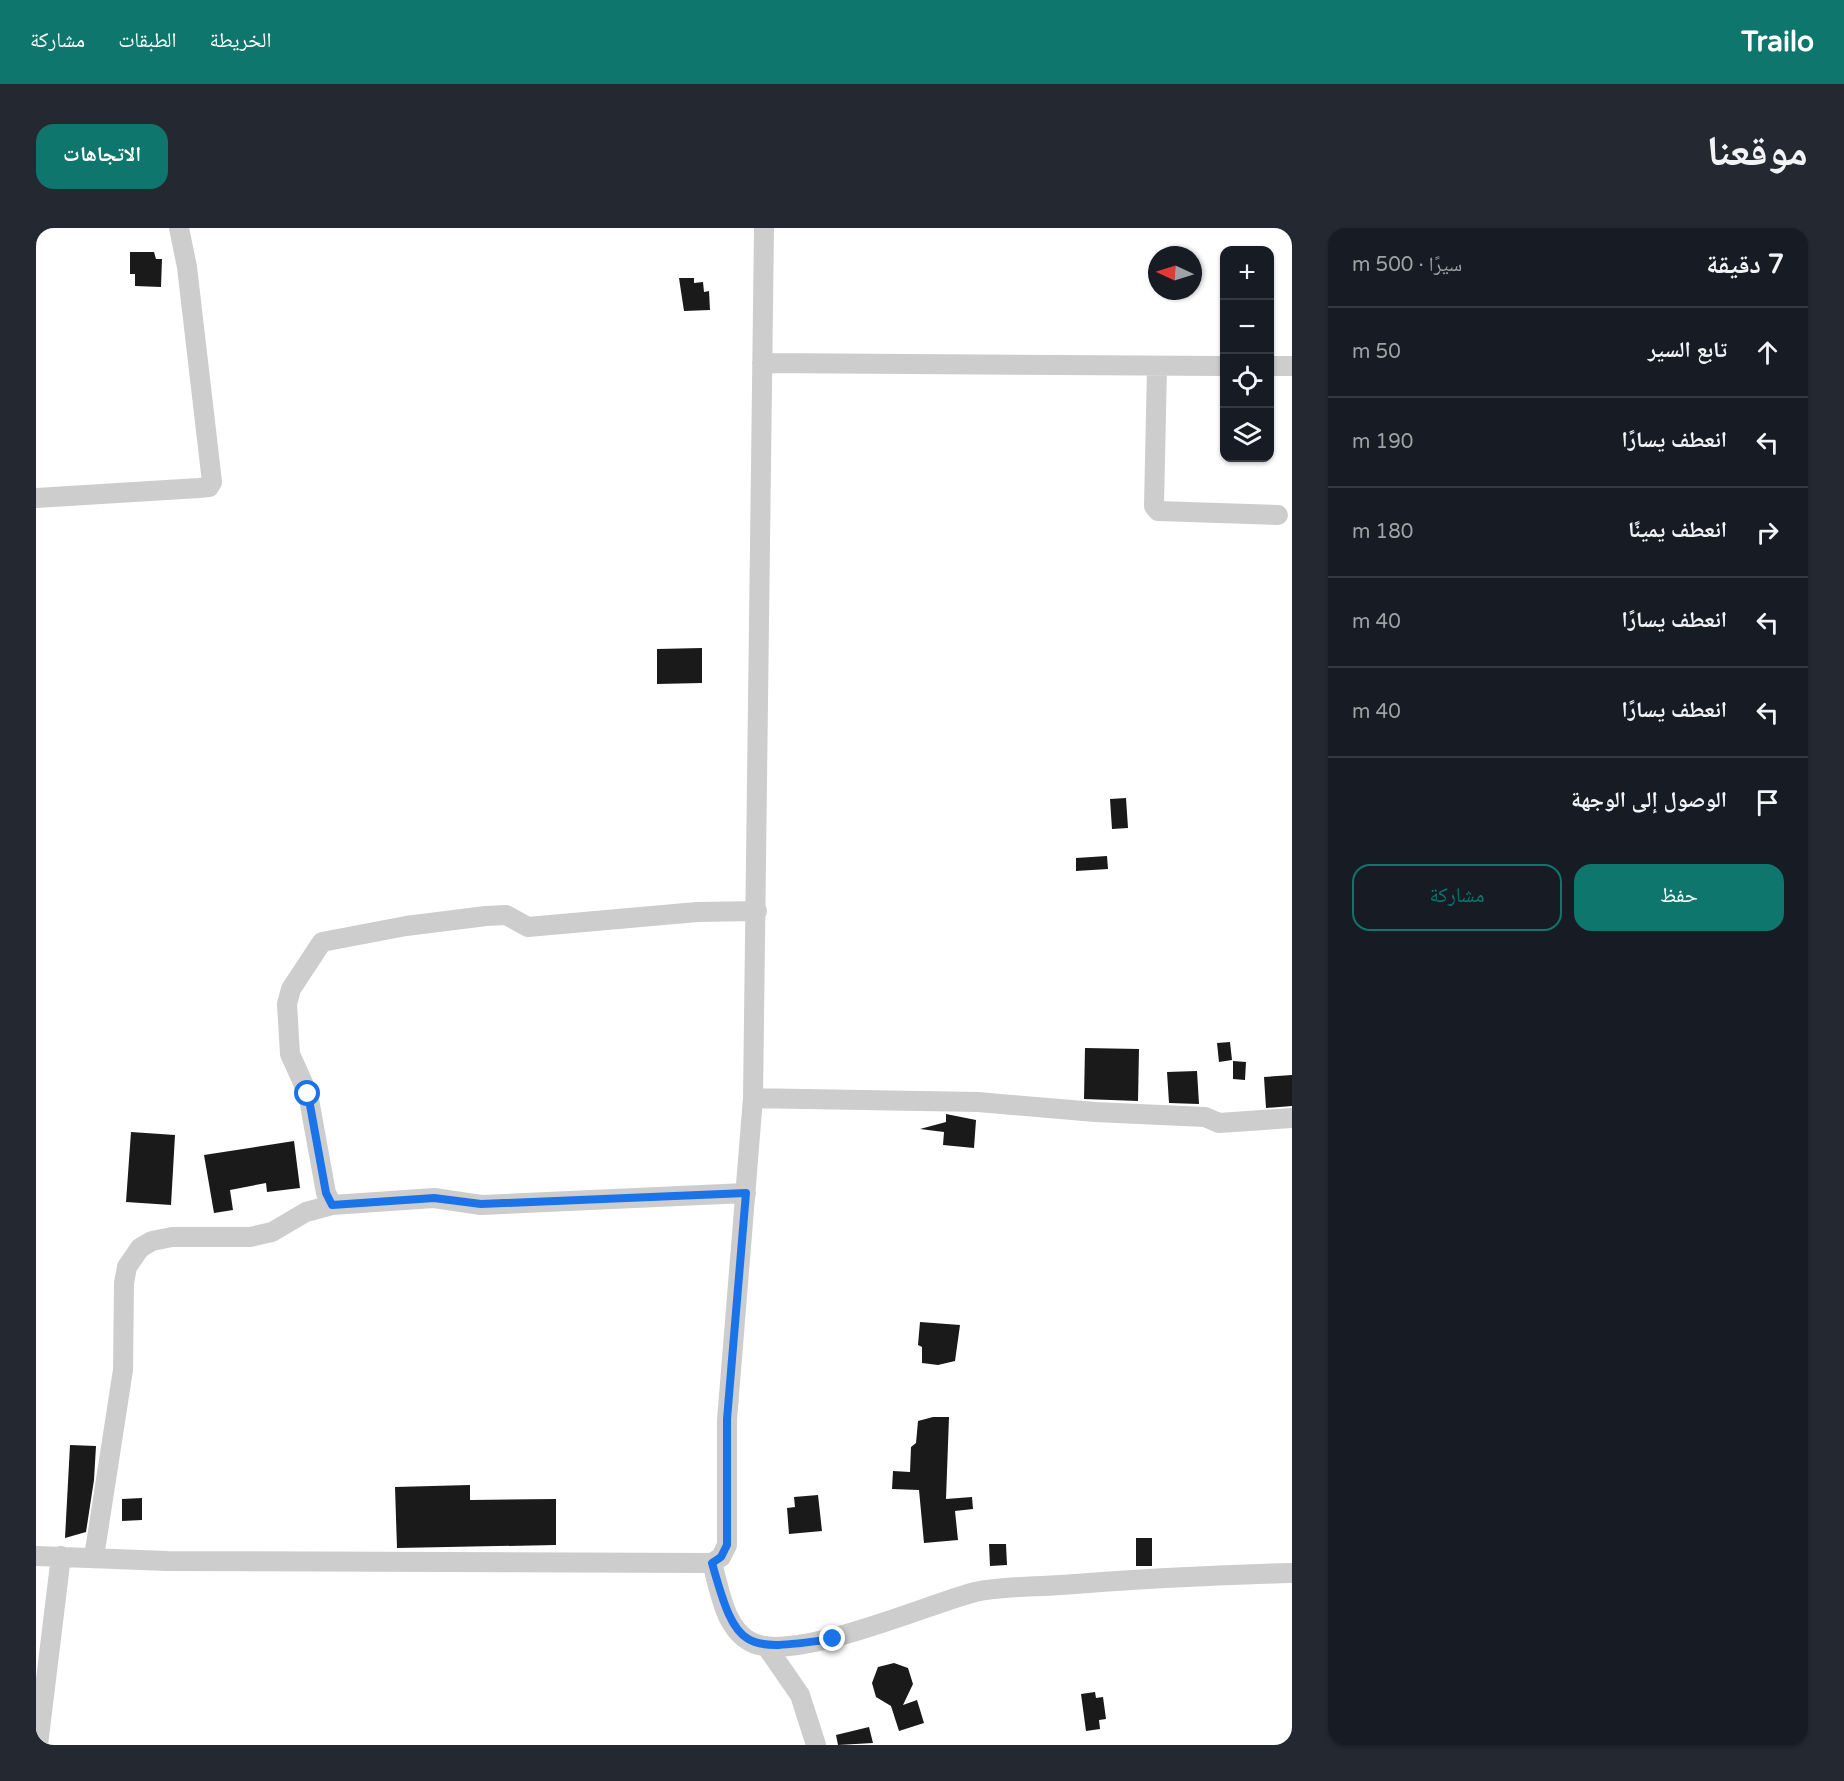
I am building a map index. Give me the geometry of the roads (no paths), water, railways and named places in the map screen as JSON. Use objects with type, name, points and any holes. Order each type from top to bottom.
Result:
[{"type":"street","points":[[36,498],[200,488],[209,487],[212,482],[188,267],[179,228]]},
{"type":"street","points":[[36,1556],[167,1561],[712,1563],[721,1557],[727,1545],[727,1419],[753,1098],[764,228]]},
{"type":"street","points":[[762,363],[1220,366]]},
{"type":"street","points":[[1274,366],[1292,366]]},
{"type":"street","points":[[1157,367],[1154,506],[1158,511],[1278,515]]},
{"type":"street","points":[[332,1205],[326,1193],[308,1094],[291,1054],[287,1004],[291,989],[322,942],[406,926],[486,916],[506,915],[528,927],[697,912],[757,911]]},
{"type":"street","points":[[753,1098],[978,1101],[1095,1112],[1205,1117],[1219,1123],[1292,1118]]},
{"type":"street","points":[[94,1557],[123,1370],[127,1267],[140,1248],[152,1240],[172,1237],[250,1237],[272,1232],[306,1212],[332,1205],[434,1198],[481,1204],[746,1193]]},
{"type":"street","points":[[38,1745],[61,1556]]},
{"type":"street","points":[[712,1563],[726,1611],[736,1630],[752,1642],[766,1646],[833,1639],[976,1592],[1175,1576],[1292,1573]]},
{"type":"street","points":[[766,1646],[800,1695],[816,1745]]}]
